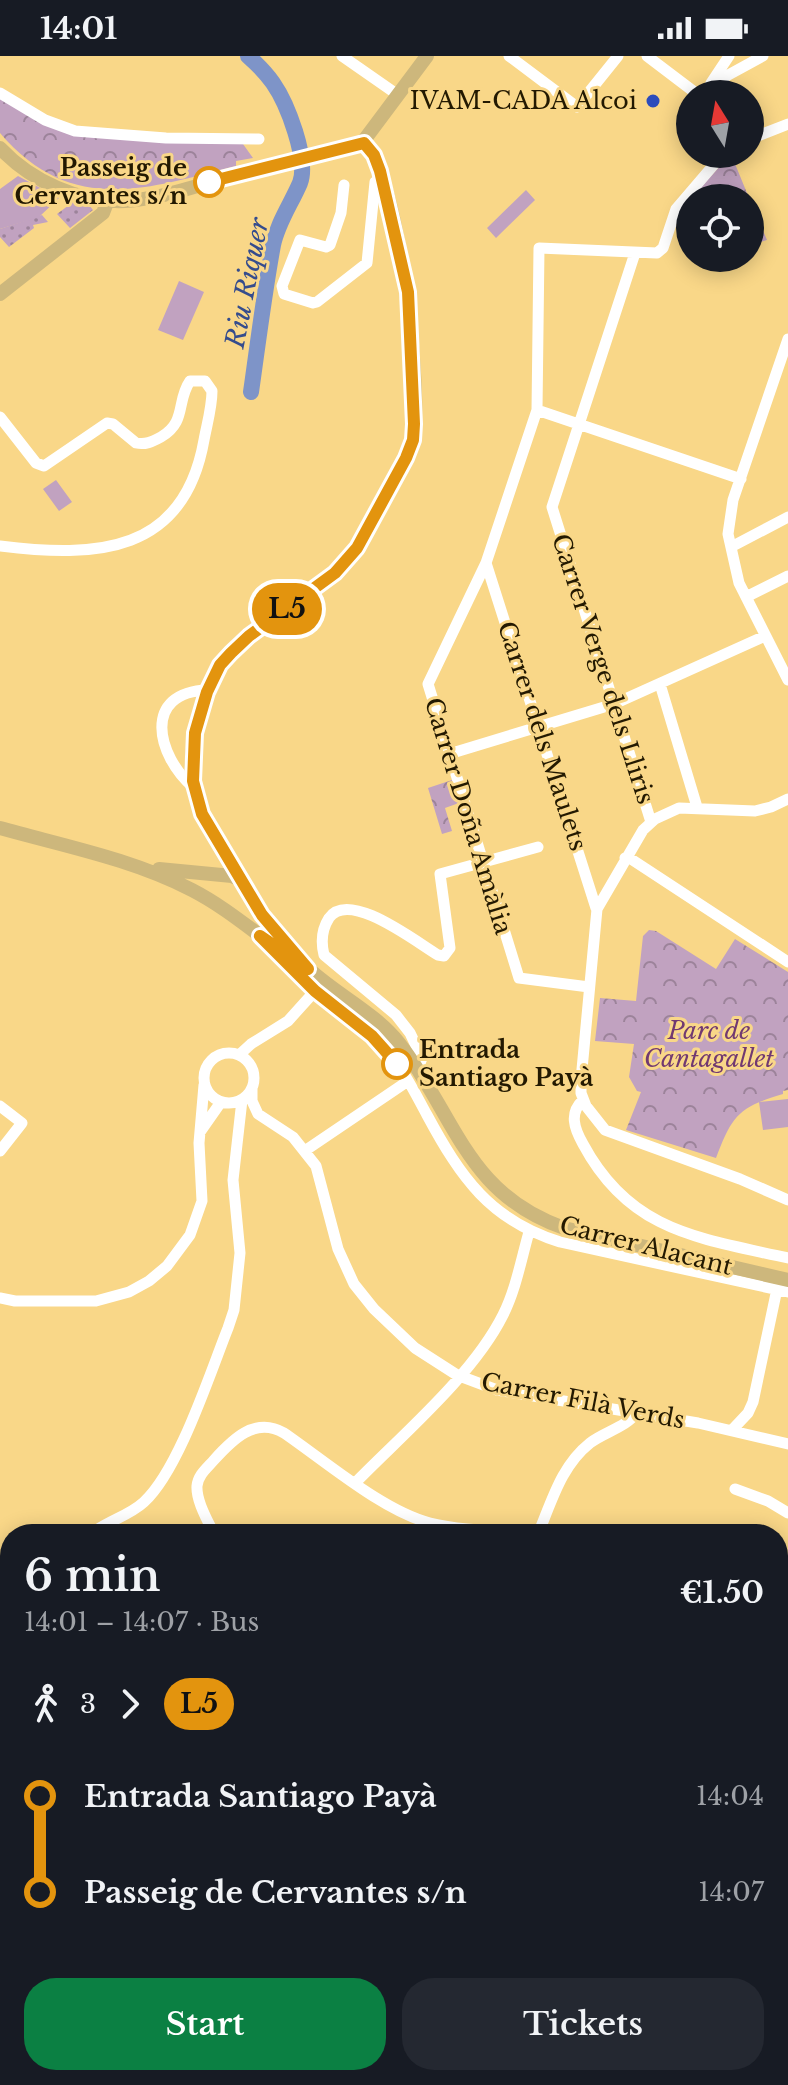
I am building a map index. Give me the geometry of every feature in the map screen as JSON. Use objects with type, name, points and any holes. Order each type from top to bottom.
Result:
[{"type":"main road","points":[[0,148],[20,166],[70,192],[108,200],[140,198],[367,146],[372,129],[427,56]]},
{"type":"main road","name":"Carrer Alacant","points":[[367,146],[384,186],[409,305],[413,440],[351,556],[320,585],[240,643],[220,665],[208,690],[193,745],[193,787],[197,803],[235,878],[262,915],[308,969],[384,1028],[401,1046],[413,1076],[478,1168],[504,1196],[549,1223],[784,1287]]},
{"type":"main road","points":[[0,294],[103,213],[108,200]]},
{"type":"main road","points":[[0,828],[139,867],[190,889],[217,904],[308,969]]},
{"type":"main road","points":[[139,867],[235,878]]},
{"type":"main road","points":[[217,904],[212,893],[214,885],[220,878],[235,878]]},
{"type":"main road","points":[[243,923],[259,924],[262,915]]},
{"type":"street","points":[[342,56],[398,95]]},
{"type":"street","points":[[509,56],[577,107],[618,56]]},
{"type":"street","points":[[647,56],[679,80]]},
{"type":"street","points":[[713,80],[729,56]]},
{"type":"street","points":[[719,80],[763,56]]},
{"type":"street","points":[[0,93],[45,120],[75,131],[166,138],[259,139]]},
{"type":"street","points":[[764,133],[788,124]]},
{"type":"street","points":[[635,253],[655,254],[661,251],[674,212],[711,168]]},
{"type":"street","points":[[344,185],[341,213],[330,245],[326,247],[300,240],[282,286],[284,294],[317,302],[367,263],[375,182],[384,186]]},
{"type":"street","name":"Carrer Doña Amàlia","points":[[589,987],[519,978],[428,684],[486,563],[537,410],[539,248],[635,253]]},
{"type":"street","name":"Carrer Verge dels Lliris","points":[[635,253],[552,507],[651,822]]},
{"type":"street","points":[[788,339],[731,507],[728,534],[734,568],[788,680]]},
{"type":"street","points":[[0,417],[36,463],[44,466],[102,424],[113,424],[136,443],[152,442],[176,424],[190,381],[201,379],[211,386],[212,397],[201,458],[194,477],[176,508],[151,532],[118,546],[88,551],[0,546]]},
{"type":"street","points":[[537,410],[741,479]]},
{"type":"street","points":[[731,547],[788,517]]},
{"type":"street","name":"Carrer dels Maulets","points":[[486,563],[597,909]]},
{"type":"street","points":[[746,597],[788,576]]},
{"type":"street","points":[[449,754],[614,704],[765,636]]},
{"type":"street","points":[[660,684],[697,807]]},
{"type":"street","name":"Carrer Alacant","points":[[193,787],[172,762],[163,742],[161,724],[166,709],[174,702],[193,692],[208,690]]},
{"type":"street","points":[[788,799],[755,811],[697,807],[672,809],[651,822],[625,858],[597,909],[581,1080],[583,1100],[605,1130],[740,1179],[788,1200]]},
{"type":"street","points":[[306,1150],[413,1076],[422,1058],[404,1024],[326,957],[322,946],[325,928],[335,912],[354,908],[367,913],[444,956],[450,948],[439,875],[538,847]]},
{"type":"street","points":[[625,858],[788,962]]},
{"type":"street","name":"Carrer Alacant","points":[[260,936],[315,991],[372,1036],[413,1076],[448,1151],[473,1187],[498,1212],[529,1232],[593,1250],[784,1287]]},
{"type":"street","points":[[239,1055],[288,1021],[315,991]]},
{"type":"street","points":[[0,1298],[15,1301],[96,1301],[129,1292],[159,1274],[182,1249],[202,1201],[200,1132],[203,1077],[209,1062],[223,1053],[239,1055],[253,1069],[252,1089],[235,1103],[221,1102],[204,1085]]},
{"type":"street","name":"Carrer Filà Verds","points":[[252,1089],[252,1101],[258,1114],[293,1137],[306,1150],[320,1175],[338,1249],[354,1284],[374,1309],[415,1348],[460,1376],[497,1390],[637,1412],[788,1444]]},
{"type":"street","points":[[106,1524],[136,1509],[157,1488],[180,1446],[234,1310],[240,1262],[239,1221],[233,1180],[242,1100]]},
{"type":"street","points":[[583,1100],[576,1107],[574,1115],[579,1138],[600,1169],[634,1207],[669,1227],[788,1258]]},
{"type":"street","points":[[200,1132],[221,1102]]},
{"type":"street","points":[[0,1106],[22,1123],[0,1151]]},
{"type":"street","points":[[356,1482],[474,1361],[503,1316],[529,1232]]},
{"type":"street","points":[[732,1430],[748,1413],[753,1402],[784,1287]]},
{"type":"street","points":[[540,1524],[571,1461],[590,1444],[631,1420],[637,1412]]},
{"type":"street","points":[[210,1524],[200,1500],[200,1476],[232,1440],[250,1430],[267,1428],[279,1430],[386,1505],[440,1524]]},
{"type":"street","points":[[735,1489],[768,1501],[788,1513]]},
{"type":"green space","points":[[0,97],[41,123],[243,144],[253,158],[236,161],[236,166],[140,188],[82,186],[54,176],[27,159],[0,133]]},
{"type":"green space","points":[[718,168],[737,168],[743,184],[704,184]]},
{"type":"green space","points":[[18,176],[59,198],[39,217],[0,229],[0,189]]},
{"type":"green space","points":[[526,190],[535,200],[496,238],[487,228]]},
{"type":"green space","points":[[73,202],[89,205],[93,210],[70,228],[57,214]]},
{"type":"green space","points":[[42,215],[48,222],[33,225],[34,228],[9,247],[0,237],[0,229]]},
{"type":"green space","points":[[179,281],[204,292],[183,340],[158,330]]},
{"type":"green space","points":[[56,480],[72,502],[59,511],[43,489]]},
{"type":"green space","points":[[452,780],[459,803],[445,808],[452,831],[442,834],[428,788]]},
{"type":"green space","name":"Parc de Cantagallet","points":[[649,930],[656,931],[716,969],[735,939],[788,972],[788,1090],[739,1115],[727,1132],[716,1158],[626,1130],[641,1092],[637,1091],[629,1077],[634,1044],[595,1041],[600,998],[636,1001],[643,936]]},
{"type":"green space","points":[[788,1099],[788,1127],[763,1130],[759,1102]]},
{"type":"waterway","name":"Riu Riquer","points":[[248,56],[279,92],[302,160],[300,183],[273,245],[251,392]]},
{"type":"bus line","name":"L5","points":[[209,182],[364,143],[374,155],[380,171],[405,278],[414,424],[413,440],[406,458],[361,542],[345,562],[320,585],[240,643],[220,665],[203,704],[192,756],[194,792],[209,828],[270,927],[308,969],[260,936],[315,991],[372,1036],[397,1064]]},
{"type":"place","name":"IVAM-CADA Alcoi","points":[[653,101]]},
{"type":"place","name":"Passeig de Cervantes s/n","points":[[209,182]]},
{"type":"place","name":"Entrada Santiago Payà","points":[[397,1064]]}]
